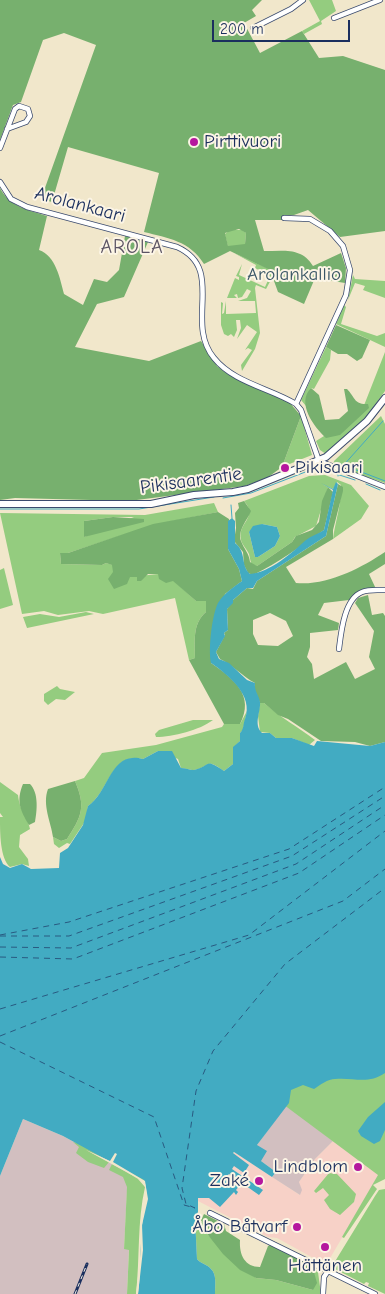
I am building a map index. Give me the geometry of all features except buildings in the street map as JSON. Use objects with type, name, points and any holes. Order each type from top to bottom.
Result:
[{"type":"street","points":[[253,28],[291,9],[303,0]]},
{"type":"street","points":[[334,18],[380,0]]},
{"type":"street","points":[[0,148],[7,130],[17,107],[28,109],[30,116],[26,122],[7,130]]},
{"type":"street","name":"Arolankaari","points":[[0,182],[11,199],[27,207],[177,247],[189,253],[197,262],[202,274],[201,327],[203,340],[212,357],[228,371],[296,404]]},
{"type":"street","points":[[284,218],[310,219],[330,231],[343,246],[350,270],[346,295],[296,404],[301,410],[319,461],[385,487]]},
{"type":"street","name":"Pikisaarentie","points":[[0,504],[106,505],[162,503],[194,495],[248,489],[319,461],[352,435],[385,398]]},
{"type":"street","points":[[338,649],[344,620],[355,596],[366,591],[385,590]]},
{"type":"street","points":[[210,1213],[375,1294]]},
{"type":"street","points":[[323,1294],[324,1277],[328,1271]]},
{"type":"shaded area","points":[[286,1105],[333,1141],[315,1159],[299,1182],[302,1190],[300,1195],[272,1177],[276,1172],[261,1161],[257,1145]]},
{"type":"shaded area","points":[[23,1119],[63,1136],[128,1171],[124,1249],[129,1249],[127,1294],[0,1294],[0,1176]]},
{"type":"shaded area","points":[[333,1141],[379,1175],[326,1265],[277,1238],[268,1237],[198,1201],[198,1198],[235,1190],[227,1176],[228,1174],[259,1194],[262,1189],[232,1169],[234,1152],[300,1195],[299,1182],[315,1159]]},
{"type":"green space","name":"Arolankallio","points":[[0,0],[262,0],[252,10],[256,16],[244,23],[260,53],[302,31],[319,58],[343,56],[385,70],[385,231],[340,237],[308,210],[294,215],[283,216],[283,220],[255,220],[264,251],[292,251],[309,260],[313,266],[341,253],[346,268],[345,283],[315,278],[304,304],[278,292],[270,270],[230,251],[204,264],[185,245],[144,232],[159,173],[68,147],[52,202],[41,199],[96,45],[64,33],[43,40],[21,102],[13,105],[0,140]],"holes":[[[239,229],[246,233],[245,244],[228,246],[225,233]]]},
{"type":"green space","points":[[309,0],[332,0],[336,11],[321,21],[322,24],[304,34],[302,31],[320,21]]},
{"type":"green space","points":[[0,188],[14,204],[26,210],[47,216],[39,250],[50,257],[59,275],[64,294],[83,305],[94,279],[107,282],[119,270],[125,236],[148,242],[124,297],[97,304],[75,347],[149,361],[201,341],[217,366],[225,372],[290,403],[301,416],[282,467],[267,478],[245,486],[129,501],[15,498],[0,500]]},
{"type":"green space","points":[[230,230],[242,230],[246,233],[245,245],[228,247],[225,234]]},
{"type":"green space","points":[[234,253],[269,269],[273,276],[266,289],[256,285],[255,288],[260,333],[255,349],[242,371],[241,365],[252,350],[248,348],[245,350],[257,332],[247,325],[237,339],[241,328],[240,320],[236,320],[237,330],[234,337],[231,334],[228,336],[224,334],[221,325],[221,302],[223,303],[222,314],[224,313],[226,301],[226,314],[256,313],[255,301],[238,301],[247,298],[251,291],[247,289],[242,297],[238,298],[237,294],[234,295],[237,298],[227,298],[235,278],[239,280],[239,277],[236,276],[242,264],[239,275],[265,287],[270,276],[255,268],[256,265]]},
{"type":"green space","points":[[353,275],[355,279],[385,281],[385,298],[363,290],[365,286],[355,283],[348,300]]},
{"type":"green space","points":[[344,305],[346,307],[341,324],[377,336],[385,333],[385,347],[336,324]]},
{"type":"green space","points":[[336,325],[370,340],[362,358],[357,361],[347,354],[338,354],[326,347]]},
{"type":"green space","points":[[326,347],[331,350],[330,360],[314,389],[311,388],[306,406],[301,400]]},
{"type":"green space","points":[[385,352],[385,391],[365,419],[326,454],[320,450],[316,441],[361,413]]},
{"type":"green space","points":[[311,388],[319,395],[325,420],[339,419],[348,411],[344,389],[347,389],[357,402],[368,404],[369,408],[340,435],[326,438],[316,428],[306,408],[305,401]]},
{"type":"green space","points":[[301,416],[312,455],[282,467]]},
{"type":"green space","points":[[381,416],[385,424],[385,483],[333,466],[334,461]]},
{"type":"green space","points":[[325,475],[351,485],[369,506],[361,519],[333,539],[341,485],[337,482],[333,489],[322,484],[328,487],[316,526],[295,537],[292,542],[257,566],[252,565],[249,554],[241,540],[242,529],[249,516],[248,507],[244,501],[309,476]],"holes":[[[262,524],[277,527],[280,536],[275,546],[255,557],[249,532]]]},
{"type":"green space","points":[[338,484],[343,487],[343,491],[333,530],[333,539],[286,567],[296,583],[320,582],[343,575],[385,552],[385,564],[369,574],[376,589],[360,590],[349,600],[324,603],[318,615],[339,623],[338,630],[310,633],[310,647],[307,657],[312,664],[314,679],[346,662],[355,679],[375,669],[369,657],[374,631],[355,603],[358,598],[368,595],[372,615],[383,613],[385,616],[385,742],[370,746],[355,742],[321,741],[288,719],[278,715],[264,703],[260,703],[254,688],[255,683],[220,659],[216,652],[225,635],[224,633],[228,630],[227,609],[233,600],[247,588],[253,589],[257,581],[326,536]],"holes":[[[270,613],[286,621],[293,636],[278,646],[258,645],[253,634],[253,620]]]},
{"type":"green space","points":[[328,487],[333,492],[324,530],[271,565],[253,575],[248,573],[244,565],[243,552],[234,541],[236,528],[235,513],[239,508],[238,503],[244,501],[251,511],[240,533],[240,537],[250,562],[257,566],[292,542],[296,536],[312,530],[319,522],[322,501]]},
{"type":"green space","points":[[214,503],[218,512],[153,525],[68,553],[60,553],[61,564],[102,565],[106,563],[113,565],[113,572],[130,577],[158,574],[173,580],[196,601],[206,601],[206,612],[196,628],[195,658],[189,660],[175,598],[103,614],[89,611],[58,615],[44,611],[22,614],[0,513],[145,515]],"holes":[[[113,517],[134,517],[84,537],[84,521]]]},
{"type":"green space","points":[[218,512],[229,519],[228,549],[239,569],[242,581],[225,594],[211,663],[227,675],[240,689],[245,704],[240,724],[224,724],[189,660],[195,658],[196,628],[206,612],[206,601],[196,601],[173,581],[166,583],[159,579],[158,574],[148,574],[141,581],[137,581],[137,577],[130,577],[127,584],[114,589],[108,579],[113,572],[112,565],[106,563],[102,565],[61,564],[60,553],[68,553],[153,524]]},
{"type":"green space","points":[[113,517],[144,519],[144,522],[84,537],[84,521]]},
{"type":"green space","points":[[4,568],[13,605],[0,609],[0,570]]},
{"type":"green space","points":[[86,612],[94,614],[27,628],[23,617],[40,614],[59,617]]},
{"type":"green space","points":[[57,686],[60,689],[75,692],[65,700],[56,699],[48,705],[44,701],[44,694]]},
{"type":"green space","points":[[260,703],[264,703],[315,740],[309,745],[292,738],[276,738],[270,733],[260,732],[258,716]]},
{"type":"green space","points":[[247,711],[243,730],[240,733],[240,741],[233,748],[233,764],[224,771],[210,764],[194,770],[181,768],[178,759],[158,751],[143,759],[132,758],[124,761],[111,774],[101,792],[88,806],[86,820],[70,844],[67,843],[59,848],[54,844],[53,837],[61,841],[67,839],[81,811],[80,798],[75,781],[84,778],[102,753],[156,745],[222,727],[224,724],[240,724]]},
{"type":"green space","points":[[193,720],[213,720],[208,724],[186,732],[156,737],[155,734],[159,730]]},
{"type":"green space","points":[[75,781],[80,798],[81,811],[67,839],[61,841],[53,837],[46,807],[46,795],[48,789]]},
{"type":"green space","points":[[0,782],[18,795],[20,806],[29,824],[30,829],[20,835],[19,847],[28,859],[29,866],[22,864],[10,867],[4,858],[1,837],[0,817],[3,817],[0,813]]},
{"type":"green space","points":[[23,784],[30,784],[36,797],[35,822],[29,825],[23,815],[19,800]]},
{"type":"green space","points":[[385,1058],[385,1179],[373,1185],[377,1189],[344,1238],[342,1237],[378,1175],[272,1096],[299,1067]]},
{"type":"green space","points":[[73,1142],[92,1148],[146,1177],[145,1181],[138,1179],[145,1187],[142,1200],[136,1294],[127,1294],[129,1250],[124,1249],[127,1187],[123,1177],[109,1170],[112,1164],[137,1178],[113,1162],[86,1150],[109,1162],[104,1168],[88,1162],[76,1153],[79,1147]]},
{"type":"green space","points":[[329,1173],[337,1174],[356,1194],[354,1202],[340,1215],[330,1209],[324,1200],[329,1195],[323,1188],[316,1193],[314,1191]]},
{"type":"green space","points":[[385,1189],[385,1294],[368,1286],[369,1283],[366,1282],[364,1284],[335,1269],[333,1271],[331,1268],[379,1190]]},
{"type":"green space","points":[[204,1214],[224,1224],[226,1231],[240,1240],[242,1255],[250,1265],[260,1267],[270,1245],[312,1265],[317,1283],[313,1290],[276,1280],[256,1278],[240,1270],[223,1254],[208,1235],[201,1220]]},
{"type":"green space","points":[[195,1217],[204,1224],[208,1235],[256,1278],[276,1280],[313,1290],[314,1269],[312,1265],[318,1272],[321,1294],[215,1294],[213,1271],[197,1259]]},
{"type":"water","points":[[336,482],[338,484],[326,536],[257,581],[253,588],[247,588],[233,600],[233,603],[227,609],[228,630],[224,633],[225,636],[216,652],[219,659],[229,663],[247,680],[255,683],[260,702],[258,726],[262,733],[270,733],[276,738],[292,738],[314,746],[317,741],[370,746],[385,742],[385,1073],[373,1079],[332,1079],[314,1089],[303,1085],[291,1090],[289,1103],[257,1145],[267,1151],[261,1161],[276,1172],[272,1177],[233,1153],[249,1165],[244,1173],[234,1166],[232,1169],[263,1190],[259,1195],[229,1174],[227,1176],[240,1185],[236,1190],[238,1192],[236,1195],[234,1192],[220,1207],[209,1198],[198,1198],[198,1212],[195,1217],[197,1259],[213,1271],[215,1294],[138,1294],[146,1198],[144,1180],[63,1136],[23,1119],[0,1176],[0,857],[3,864],[10,868],[22,864],[31,869],[59,868],[60,853],[68,848],[83,825],[88,806],[101,791],[117,766],[124,760],[132,758],[143,759],[158,751],[172,751],[181,768],[194,770],[210,763],[224,771],[233,764],[233,747],[240,741],[240,733],[247,710],[246,702],[238,686],[211,663],[210,649],[212,624],[218,603],[226,593],[242,581],[239,569],[228,549],[228,521],[232,518],[235,521],[235,543],[241,550],[245,567],[250,574],[257,573],[273,566],[308,539],[324,530],[333,490],[321,483],[333,489]]},
{"type":"water","points":[[262,524],[277,527],[280,536],[275,546],[255,557],[249,532],[253,526]]},
{"type":"water","points":[[385,1102],[385,1130],[380,1141],[374,1144],[361,1136],[358,1131],[368,1117]]},
{"type":"pier","points":[[86,1150],[110,1161],[115,1153],[117,1154],[113,1162],[145,1181],[148,1199],[142,1225],[143,1250],[138,1294],[136,1294],[141,1249],[140,1224],[145,1199],[145,1187],[143,1182]]},
{"type":"waterway","points":[[342,467],[383,421]]},
{"type":"waterway","points":[[338,463],[385,481]]},
{"type":"waterway","points":[[312,470],[323,471]]},
{"type":"waterway","points":[[223,498],[251,493],[308,471]]},
{"type":"waterway","points":[[330,472],[355,480]]},
{"type":"waterway","points":[[366,484],[380,490]]},
{"type":"waterway","points":[[0,509],[139,509],[214,497]]},
{"type":"waterway","points":[[231,505],[232,518]]},
{"type":"ferry route","points":[[0,935],[69,922],[289,849],[385,787]]},
{"type":"ferry route","points":[[0,936],[69,936],[292,856],[385,796]]},
{"type":"ferry route","points":[[0,947],[71,948],[296,864],[385,805]]},
{"type":"ferry route","points":[[0,957],[73,959],[299,873],[385,815]]},
{"type":"ferry route","points":[[0,1009],[249,935],[385,831]]},
{"type":"ferry route","points":[[0,1036],[343,901],[385,869]]},
{"type":"ferry route","points":[[0,1042],[154,1117],[184,1205],[195,1208],[186,1204],[182,1188],[196,1091],[213,1051],[285,964],[385,888]]},
{"type":"railway","points":[[75,1294],[87,1264]]},
{"type":"place","name":"Pirttivuori","points":[[194,142]]},
{"type":"place","name":"Pikisaari","points":[[285,468]]},
{"type":"place","name":"Lindblom","points":[[358,1167]]},
{"type":"place","name":"Zaké","points":[[259,1181]]},
{"type":"place","name":"Åbo Båtvarf","points":[[297,1227]]},
{"type":"place","name":"Hättänen","points":[[325,1247]]},
{"type":"district","name":"AROLA","points":[[132,247]]}]
